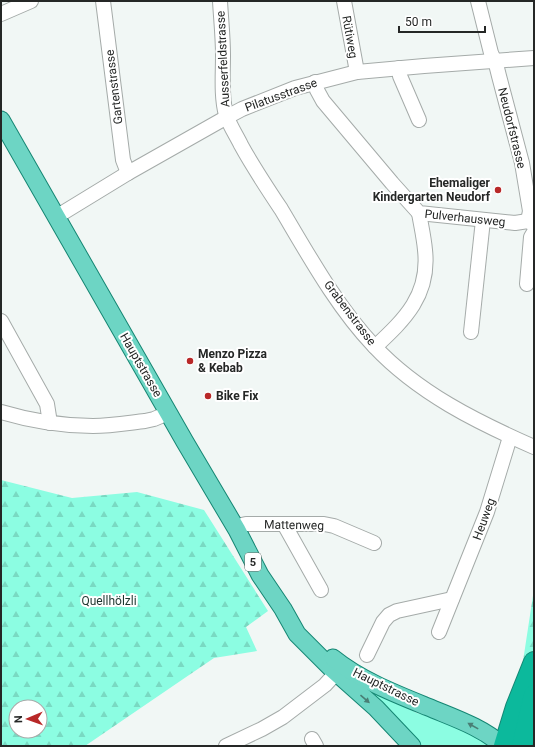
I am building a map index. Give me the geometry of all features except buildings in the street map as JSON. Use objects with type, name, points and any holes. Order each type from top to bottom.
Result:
[{"type":"highway","points":[[522,746],[534,662]]},
{"type":"highway","points":[[504,746],[527,704]]},
{"type":"highway","points":[[533,746],[534,739]]},
{"type":"main road","name":"Hauptstrasse","points":[[1,121],[168,413],[227,512],[260,575],[283,609],[297,634],[309,648],[339,669],[452,716],[485,733],[504,746]]},
{"type":"main road","name":"Hauptstrasse","points":[[283,609],[320,646],[339,669],[412,746]]},
{"type":"street","points":[[1,14],[31,1]]},
{"type":"street","name":"Gartenstrasse","points":[[103,1],[122,155],[128,173]]},
{"type":"street","name":"Ausserfeldstrasse","points":[[220,1],[223,38],[223,98],[227,116]]},
{"type":"street","name":"Rütiweg","points":[[344,1],[356,72]]},
{"type":"street","name":"Neudorfstrasse","points":[[478,1],[491,53],[498,70],[522,163],[532,226],[527,284]]},
{"type":"street","name":"Pilatusstrasse","points":[[56,217],[128,173],[227,116],[270,97],[315,82],[356,72],[534,58]]},
{"type":"street","points":[[399,68],[400,76],[419,120]]},
{"type":"street","name":"Pulverhausweg","points":[[315,82],[317,90],[323,100],[392,184],[419,213],[532,226]]},
{"type":"street","name":"Grabenstrasse","points":[[227,116],[230,125],[249,158],[323,278],[354,322],[375,347],[390,362],[428,392],[457,410],[510,437],[534,447]]},
{"type":"street","points":[[375,347],[404,320],[413,308],[419,296],[426,266],[426,251],[419,213]]},
{"type":"street","points":[[471,332],[483,220]]},
{"type":"street","points":[[1,321],[47,404],[50,423]]},
{"type":"street","points":[[1,412],[31,420],[50,423],[94,426],[145,421],[168,413]]},
{"type":"street","name":"Heuweg","points":[[439,632],[487,512],[510,437]]},
{"type":"street","name":"Mattenweg","points":[[237,530],[242,525],[246,524],[324,524],[334,526],[374,543]]},
{"type":"street","points":[[284,524],[322,590]]},
{"type":"street","points":[[367,655],[383,622],[389,615],[452,600]]},
{"type":"street","points":[[226,746],[245,742],[262,729],[283,717],[325,685],[339,669]]},
{"type":"green space","name":"Quellhölzli","points":[[1,480],[72,498],[137,492],[204,510],[268,611],[246,627],[257,651],[214,658],[85,746],[1,746]]},
{"type":"green space","points":[[534,589],[534,746],[504,746],[516,707]]},
{"type":"green space","points":[[363,687],[417,713],[452,722],[492,746],[421,746],[402,724]]},
{"type":"place","name":"Ehemaliger Kindergarten Neudorf","points":[[498,190]]},
{"type":"place","name":"Menzo Pizza & Kebab","points":[[190,361]]},
{"type":"place","name":"Bike Fix","points":[[208,396]]}]
